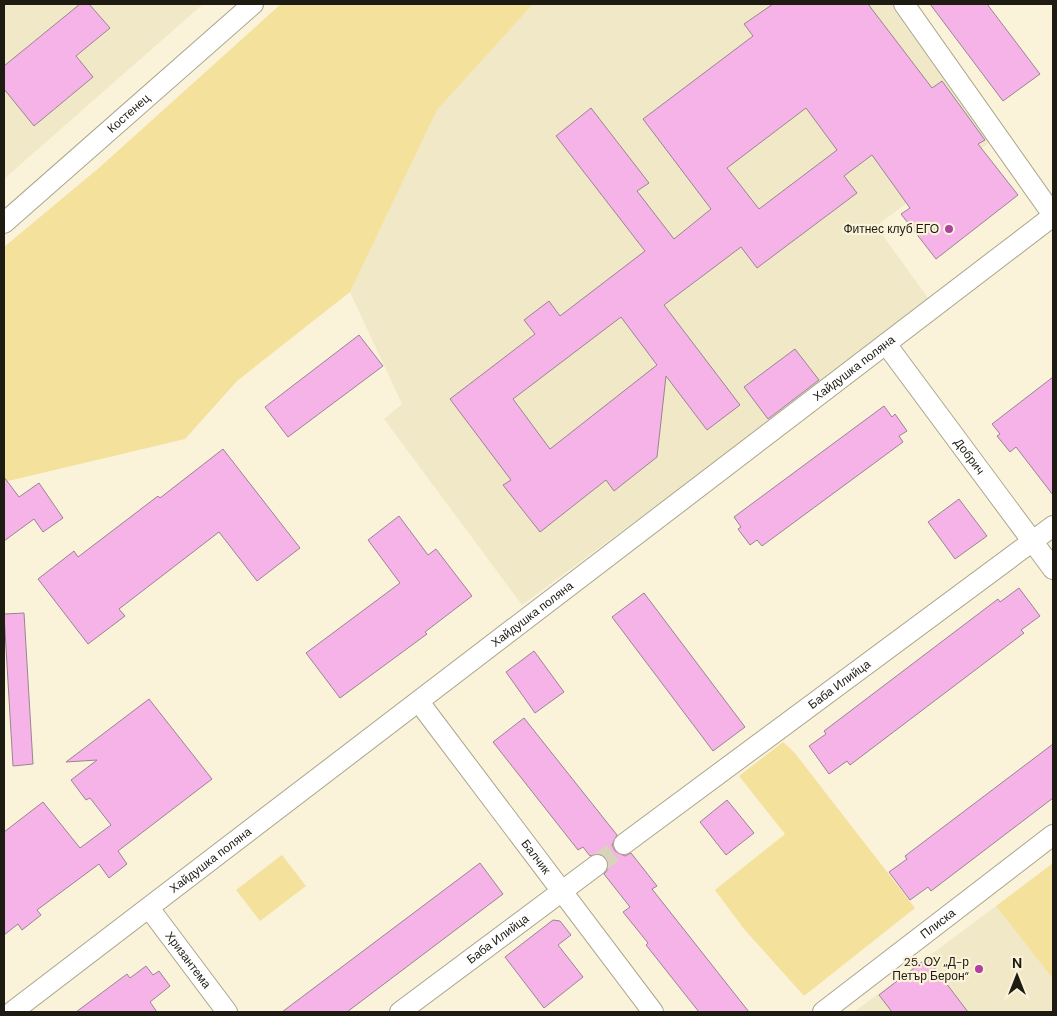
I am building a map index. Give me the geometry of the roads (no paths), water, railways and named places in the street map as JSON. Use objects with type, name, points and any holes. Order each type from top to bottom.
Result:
[{"type":"street","name":"Костенец","points":[[4,223],[253,4]]},
{"type":"street","points":[[904,4],[1053,215]]},
{"type":"street","name":"Хайдушка поляна","points":[[12,1012],[1053,215]]},
{"type":"street","name":"Добрич","points":[[886,344],[1053,569]]},
{"type":"street","name":"Баба Илийца","points":[[624,844],[1053,526]]},
{"type":"street","name":"Балчик","points":[[419,702],[653,1012]]},
{"type":"street","name":"Плиска","points":[[823,1012],[1053,835]]},
{"type":"street","name":"Баба Илийца","points":[[400,1012],[596,865]]},
{"type":"street","name":"Хризантема","points":[[149,908],[227,1012]]},
{"type":"tunnel","points":[[597,865],[624,844]]},
{"type":"place","name":"Фитнес клуб ЕГО","points":[[949,229]]},
{"type":"place","name":"25. ОУ „Д-р Петър Берон“","points":[[979,969]]}]
